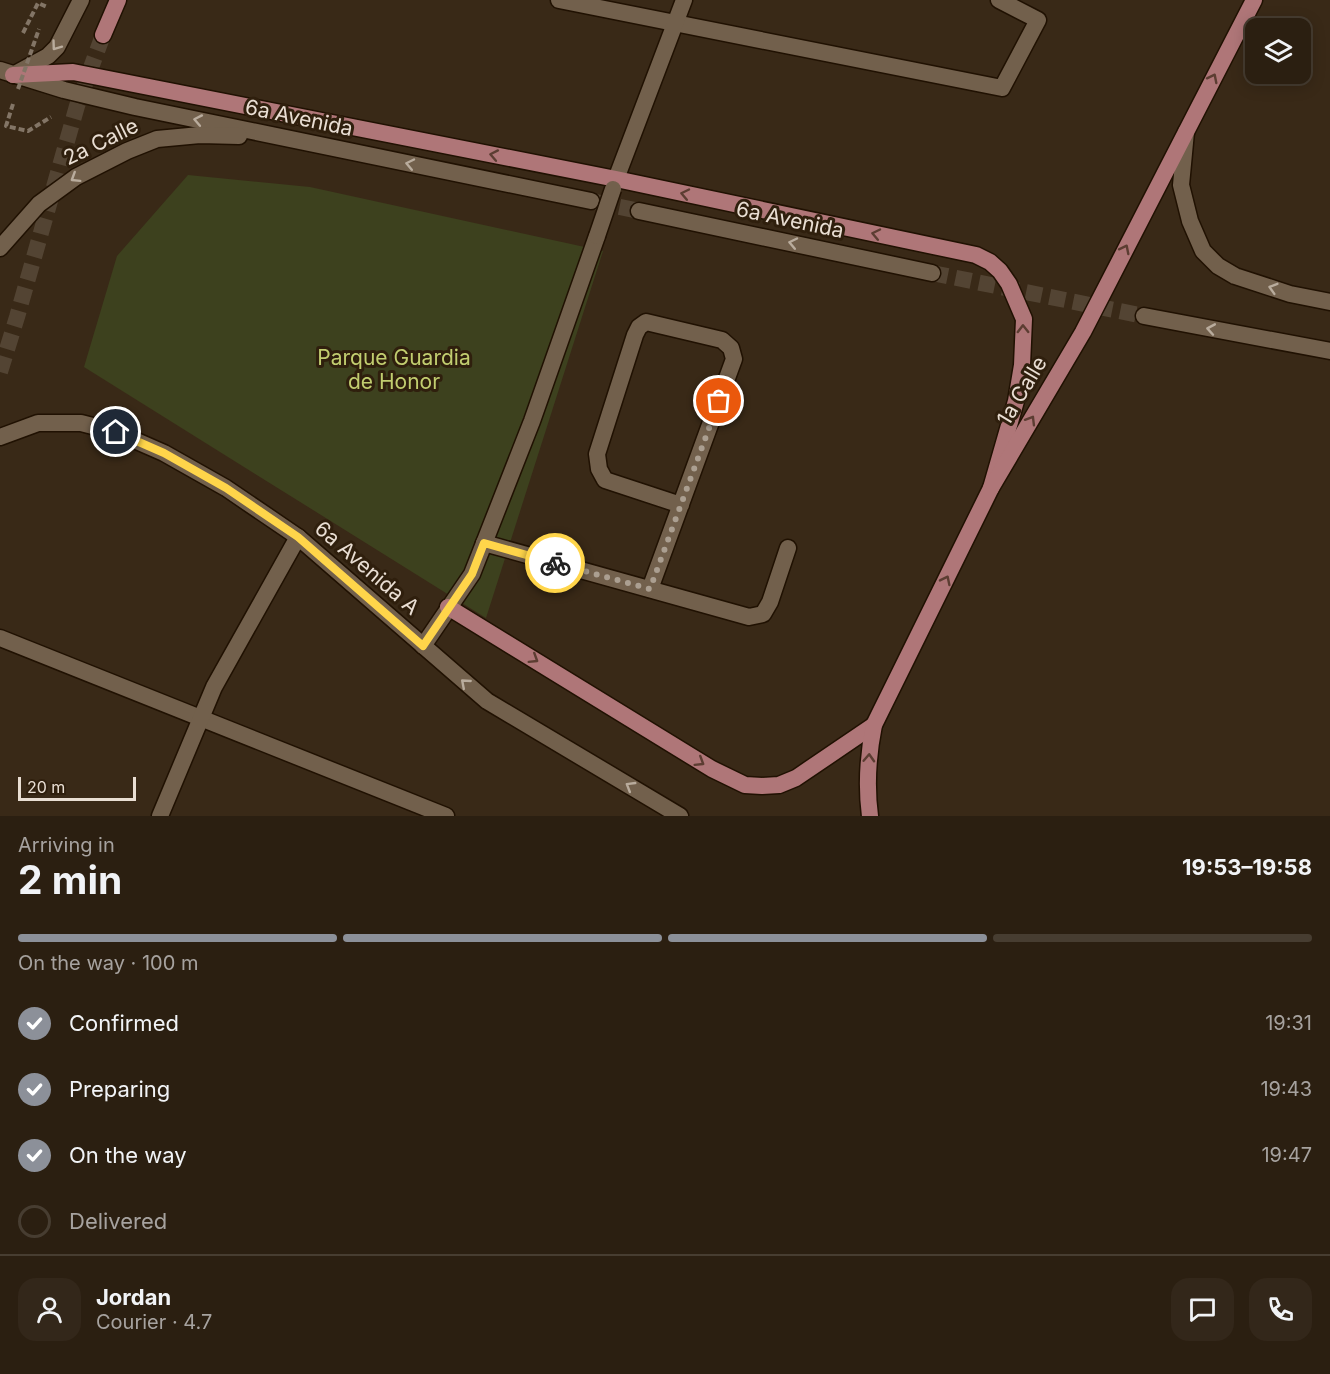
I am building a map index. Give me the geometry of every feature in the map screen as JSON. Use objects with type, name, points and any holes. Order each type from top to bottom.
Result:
[{"type":"main road","points":[[103,35],[118,0]]},
{"type":"main road","name":"1a Calle","points":[[870,816],[869,750],[874,725],[991,488],[1083,332],[1254,0]]},
{"type":"main road","points":[[11,78],[73,72],[615,184],[976,255],[990,262],[1010,284],[1024,319],[1022,365],[1016,401],[991,488]]},
{"type":"main road","points":[[448,607],[712,770],[745,785],[779,785],[795,778],[874,725]]},
{"type":"street","points":[[11,78],[48,56],[57,47],[81,0]]},
{"type":"street","points":[[559,0],[1002,88],[1038,20],[999,0]]},
{"type":"street","points":[[423,646],[472,574],[532,421],[615,184],[684,0]]},
{"type":"street","name":"6a Avenida","points":[[11,78],[135,107],[591,201]]},
{"type":"street","points":[[1186,130],[1181,185],[1190,221],[1203,251],[1218,266],[1235,276],[1290,294],[1330,302]]},
{"type":"street","name":"2a Calle","points":[[0,248],[39,204],[76,177],[127,151],[157,139],[200,135],[285,138]]},
{"type":"street","name":"6a Avenida","points":[[639,211],[932,273]]},
{"type":"street","points":[[1144,316],[1330,351]]},
{"type":"street","points":[[650,589],[681,505],[734,359],[731,348],[722,340],[646,322],[639,327],[635,335],[597,454],[599,470],[605,480],[681,505]]},
{"type":"street","name":"6a Avenida A","points":[[0,436],[38,423],[81,423],[116,432],[164,453],[226,488],[298,537],[487,701],[680,816]]},
{"type":"street","points":[[160,816],[214,687],[298,537]]},
{"type":"street","points":[[484,543],[749,617],[763,614],[770,602],[788,548]]},
{"type":"street","points":[[0,638],[446,816]]},
{"type":"path","points":[[23,33],[38,3]]},
{"type":"path","points":[[39,29],[11,78],[6,126],[28,131],[55,114]]},
{"type":"green space","name":"Parque Guardia de Honor","points":[[188,175],[310,187],[603,251],[486,618],[84,367],[117,256]]},
{"type":"tunnel","points":[[0,372],[77,106],[103,35]]},
{"type":"tunnel","points":[[596,202],[639,211]]},
{"type":"tunnel","points":[[932,273],[1144,316]]},
{"type":"way so far","points":[[555,563],[650,589],[719,401]]},
{"type":"route","points":[[116,432],[164,453],[226,488],[298,537],[423,646],[472,574],[484,543],[555,563]]}]
